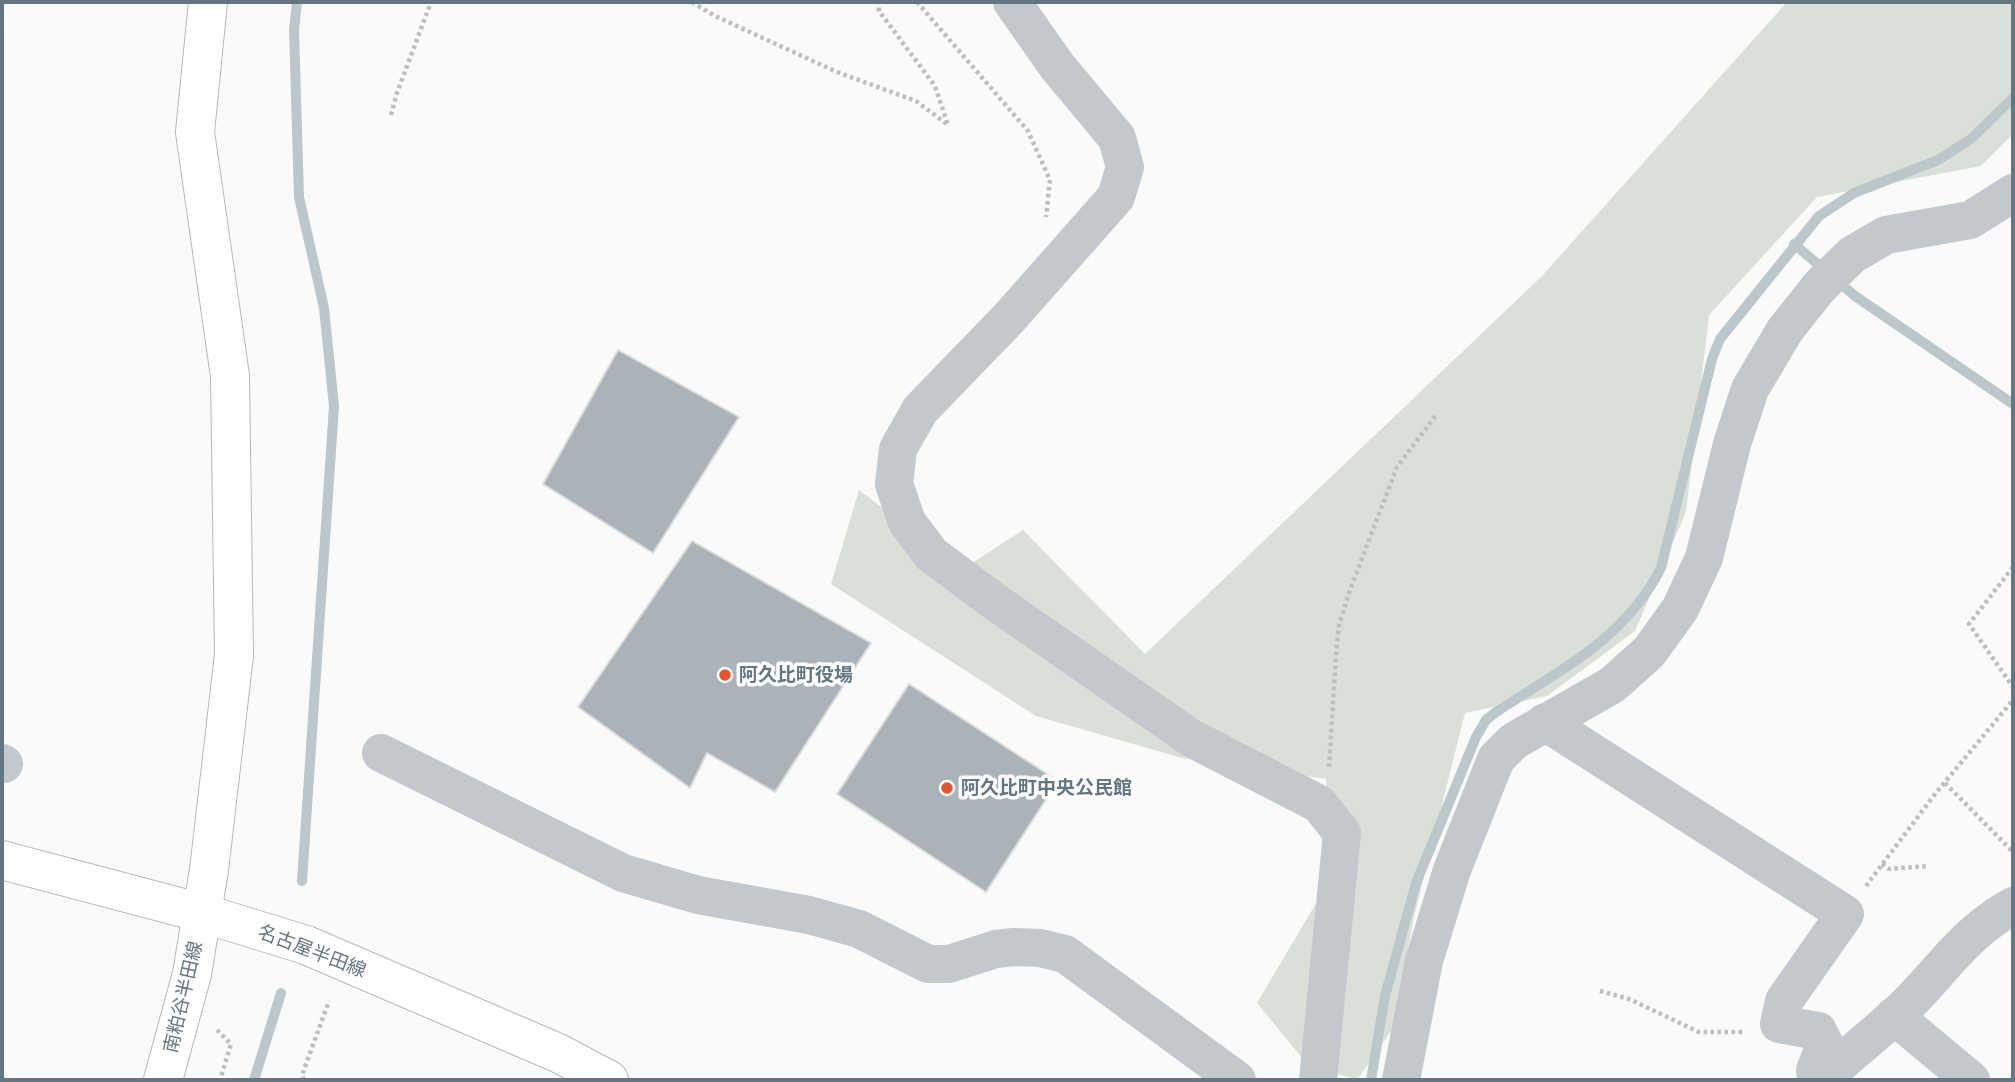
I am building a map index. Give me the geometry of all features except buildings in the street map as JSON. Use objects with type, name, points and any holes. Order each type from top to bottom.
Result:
[{"type":"street","name":"南粕谷半田線","points":[[163,1080],[192,974],[234,655],[230,376],[195,132],[208,2]]},
{"type":"street","points":[[1012,2],[1057,66],[1117,138],[1125,167],[1116,197],[1009,318],[919,410],[898,449],[894,484],[907,522],[932,554],[1191,738],[1319,804],[1342,833],[1318,1080]]},
{"type":"street","points":[[1401,1080],[1424,961],[1452,870],[1496,759],[1514,741],[1612,685],[1648,652],[1680,609],[1704,558],[1732,444],[1749,389],[1785,330],[1820,286],[1852,255],[1886,235],[1970,220],[2013,193]]},
{"type":"street","points":[[1545,722],[1844,914],[1784,1001],[1779,1024],[1818,1031],[1825,1045],[1815,1070],[1816,1080]]},
{"type":"street","points":[[381,753],[623,873],[698,895],[810,915],[848,926],[928,964],[950,964],[996,949],[1014,947],[1040,948],[1065,954],[1237,1080]]},
{"type":"street","name":"名古屋半田線","points":[[2,860],[292,940],[558,1052],[609,1080]]},
{"type":"street","points":[[1822,1080],[1868,1036],[1895,1016],[1955,949],[2013,906]]},
{"type":"street","points":[[1895,1016],[1972,1080]]},
{"type":"path","points":[[391,115],[431,2]]},
{"type":"path","points":[[692,2],[715,16],[837,72],[916,102],[947,125],[935,86],[879,11],[879,2]]},
{"type":"path","points":[[917,2],[1028,131],[1050,180],[1046,217],[1041,228]]},
{"type":"path","points":[[1319,804],[1329,773],[1339,625],[1397,467],[1437,414]]},
{"type":"path","points":[[2013,567],[1969,624],[2013,687]]},
{"type":"path","points":[[1844,914],[1945,783],[2013,701]]},
{"type":"path","points":[[1945,783],[2013,852]]},
{"type":"path","points":[[1882,864],[1889,869],[1928,866]]},
{"type":"path","points":[[1600,991],[1629,999],[1699,1032],[1750,1032],[1779,1024]]},
{"type":"path","points":[[304,1080],[302,1075],[329,1001]]},
{"type":"path","points":[[217,1031],[231,1044],[220,1080]]},
{"type":"shaded area","points":[[1787,2],[2013,2],[2013,134],[1981,166],[1817,197],[1709,315],[1686,512],[1635,631],[1547,696],[1465,713],[1414,917],[1392,1030],[1357,1080],[1307,1064],[1257,1003],[1328,883],[1326,779],[1182,758],[1036,716],[831,584],[859,490],[963,569],[1023,530],[1145,654],[1542,276]]},
{"type":"waterway","points":[[297,2],[294,30],[299,197],[324,308],[334,406],[302,881]]},
{"type":"waterway","points":[[1371,1080],[1385,996],[1416,883],[1476,737],[1486,720],[1496,712],[1567,667],[1610,634],[1646,593],[1661,568],[1712,359],[1720,339],[1819,216],[1854,193],[1938,160],[1971,139],[2013,98]]},
{"type":"waterway","points":[[1794,244],[1855,296],[2013,404]]},
{"type":"waterway","points":[[254,1080],[281,993]]},
{"type":"place","name":"阿久比町役場","points":[[725,675]]},
{"type":"place","name":"阿久比町中央公民館","points":[[947,788]]}]
